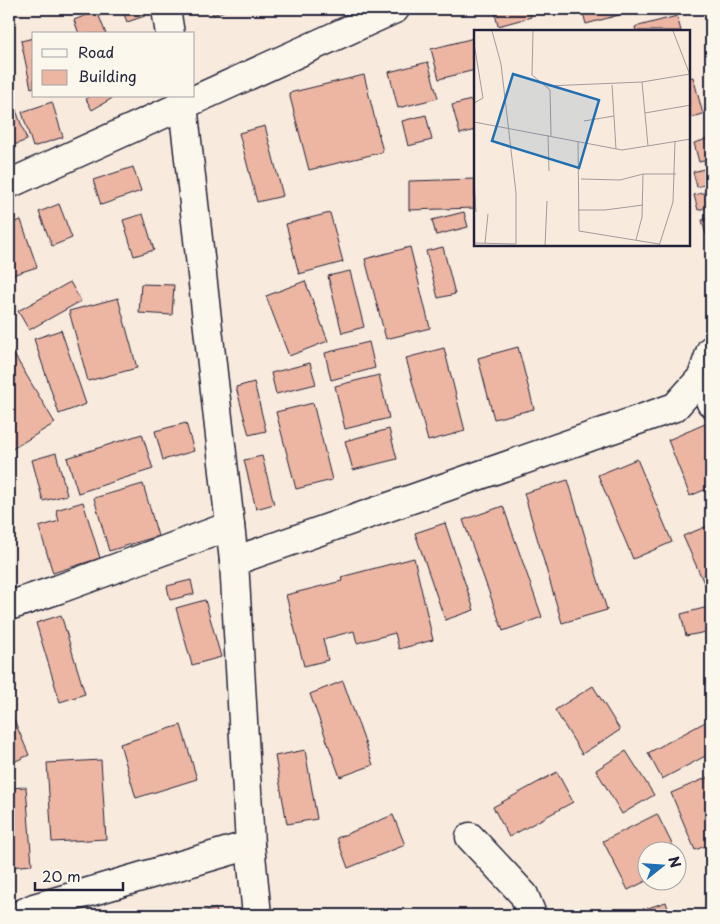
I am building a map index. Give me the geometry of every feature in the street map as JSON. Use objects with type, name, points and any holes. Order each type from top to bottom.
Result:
[{"type":"street","points":[[166,9],[170,32]]},
{"type":"street","points":[[195,95],[395,9]]},
{"type":"street","points":[[9,184],[183,100],[234,561],[250,845],[257,915]]},
{"type":"street","points":[[234,561],[675,407],[702,377],[711,350]]},
{"type":"street","points":[[702,377],[711,403]]},
{"type":"street","points":[[9,606],[59,590],[230,526]]},
{"type":"street","points":[[470,837],[524,895],[532,915]]},
{"type":"street","points":[[19,915],[34,908],[250,845]]},
{"type":"building","points":[[122,9],[143,9],[145,16],[127,22]]},
{"type":"building","points":[[211,9],[229,9],[213,15]]},
{"type":"building","points":[[494,9],[529,9],[531,17],[498,26]]},
{"type":"building","points":[[582,9],[617,9],[619,15],[586,24]]},
{"type":"building","points":[[97,11],[105,32],[78,32],[74,20]]},
{"type":"building","points":[[677,16],[681,30],[636,30],[635,27]]},
{"type":"building","points":[[32,38],[31,88],[21,41]]},
{"type":"building","points":[[474,38],[474,70],[439,79],[431,49]]},
{"type":"building","points":[[428,62],[438,98],[398,108],[389,72]]},
{"type":"building","points":[[364,75],[383,152],[309,170],[289,93]]},
{"type":"building","points":[[693,77],[703,114],[690,118],[690,78]]},
{"type":"building","points":[[88,98],[113,98],[92,110],[86,99]]},
{"type":"building","points":[[474,99],[474,130],[460,134],[452,105]]},
{"type":"building","points":[[13,102],[27,140],[9,147],[9,104]]},
{"type":"building","points":[[52,102],[63,137],[33,147],[22,112]]},
{"type":"building","points":[[426,115],[432,140],[408,146],[402,121]]},
{"type":"building","points":[[265,126],[283,196],[257,202],[239,133]]},
{"type":"building","points":[[711,138],[711,159],[699,162],[694,143]]},
{"type":"building","points":[[133,167],[141,191],[101,205],[93,180]]},
{"type":"building","points":[[711,167],[711,183],[697,187],[693,172]]},
{"type":"building","points":[[474,179],[474,208],[409,210],[409,181]]},
{"type":"building","points":[[711,191],[711,206],[698,210],[694,195]]},
{"type":"building","points":[[59,204],[72,238],[52,246],[39,212]]},
{"type":"building","points":[[464,212],[468,227],[436,235],[432,220]]},
{"type":"building","points":[[330,213],[343,262],[299,274],[286,224]]},
{"type":"building","points":[[143,214],[154,250],[134,256],[123,220]]},
{"type":"building","points":[[711,217],[711,233],[706,235],[702,220]]},
{"type":"building","points":[[21,220],[37,267],[9,276],[9,224]]},
{"type":"building","points":[[410,247],[430,328],[386,339],[365,259]]},
{"type":"building","points":[[443,247],[455,294],[438,298],[426,251]]},
{"type":"building","points":[[350,271],[364,327],[342,333],[328,276]]},
{"type":"building","points":[[305,281],[328,341],[289,356],[266,296]]},
{"type":"building","points":[[70,282],[81,301],[29,330],[18,311]]},
{"type":"building","points":[[141,284],[174,285],[172,315],[139,313]]},
{"type":"building","points":[[118,298],[137,368],[88,381],[69,311]]},
{"type":"building","points":[[61,330],[86,404],[59,414],[34,339]]},
{"type":"building","points":[[369,342],[375,368],[331,380],[325,353]]},
{"type":"building","points":[[9,346],[55,423],[9,451]]},
{"type":"building","points":[[518,347],[534,409],[494,419],[478,358]]},
{"type":"building","points":[[444,348],[465,431],[428,441],[406,358]]},
{"type":"building","points":[[310,363],[316,384],[276,394],[271,373]]},
{"type":"building","points":[[379,375],[389,418],[345,429],[335,386]]},
{"type":"building","points":[[254,382],[266,431],[249,435],[236,387]]},
{"type":"building","points":[[313,403],[332,480],[296,489],[276,412]]},
{"type":"building","points":[[186,423],[194,451],[163,460],[155,431]]},
{"type":"building","points":[[705,424],[711,439],[711,487],[690,496],[668,440]]},
{"type":"building","points":[[389,429],[397,459],[353,470],[345,441]]},
{"type":"building","points":[[142,434],[153,469],[78,493],[67,458]]},
{"type":"building","points":[[56,453],[67,495],[43,501],[32,460]]},
{"type":"building","points":[[262,456],[274,504],[256,509],[244,460]]},
{"type":"building","points":[[637,459],[672,542],[633,559],[598,475]]},
{"type":"building","points":[[568,480],[607,610],[562,623],[524,493]]},
{"type":"building","points":[[143,484],[158,536],[109,551],[94,498]]},
{"type":"building","points":[[83,502],[100,558],[53,573],[39,527],[59,521],[56,510]]},
{"type":"building","points":[[503,506],[542,617],[503,631],[463,520]]},
{"type":"building","points":[[445,523],[474,610],[445,620],[415,533]]},
{"type":"building","points":[[710,525],[711,580],[704,583],[683,536]]},
{"type":"building","points":[[414,558],[433,640],[399,649],[395,633],[357,643],[354,631],[323,639],[328,660],[304,666],[286,595],[342,581],[341,577]]},
{"type":"building","points":[[191,580],[194,594],[170,600],[167,586]]},
{"type":"building","points":[[205,600],[221,657],[192,665],[176,608]]},
{"type":"building","points":[[708,607],[711,631],[686,636],[681,614]]},
{"type":"building","points":[[61,615],[85,694],[60,702],[36,623]]},
{"type":"building","points":[[343,681],[373,765],[340,777],[310,694]]},
{"type":"building","points":[[593,686],[620,730],[582,754],[555,710]]},
{"type":"building","points":[[9,708],[29,755],[9,764]]},
{"type":"building","points":[[709,720],[711,724],[711,753],[662,779],[648,753]]},
{"type":"building","points":[[181,725],[197,779],[136,798],[120,744]]},
{"type":"building","points":[[305,750],[317,819],[287,824],[275,756]]},
{"type":"building","points":[[626,751],[654,795],[622,814],[596,770]]},
{"type":"building","points":[[101,760],[106,839],[52,842],[47,763]]},
{"type":"building","points":[[557,772],[573,802],[509,837],[493,807]]},
{"type":"building","points":[[711,776],[711,844],[695,850],[671,793]]},
{"type":"building","points":[[26,787],[32,865],[9,867],[9,788]]},
{"type":"building","points":[[657,814],[671,842],[638,842],[638,885],[628,890],[603,841]]},
{"type":"building","points":[[393,815],[405,845],[348,868],[337,838]]},
{"type":"building","points":[[666,902],[670,915],[644,915],[642,910]]},
{"type":"building","points":[[216,909],[218,915],[199,915],[199,913]]}]
